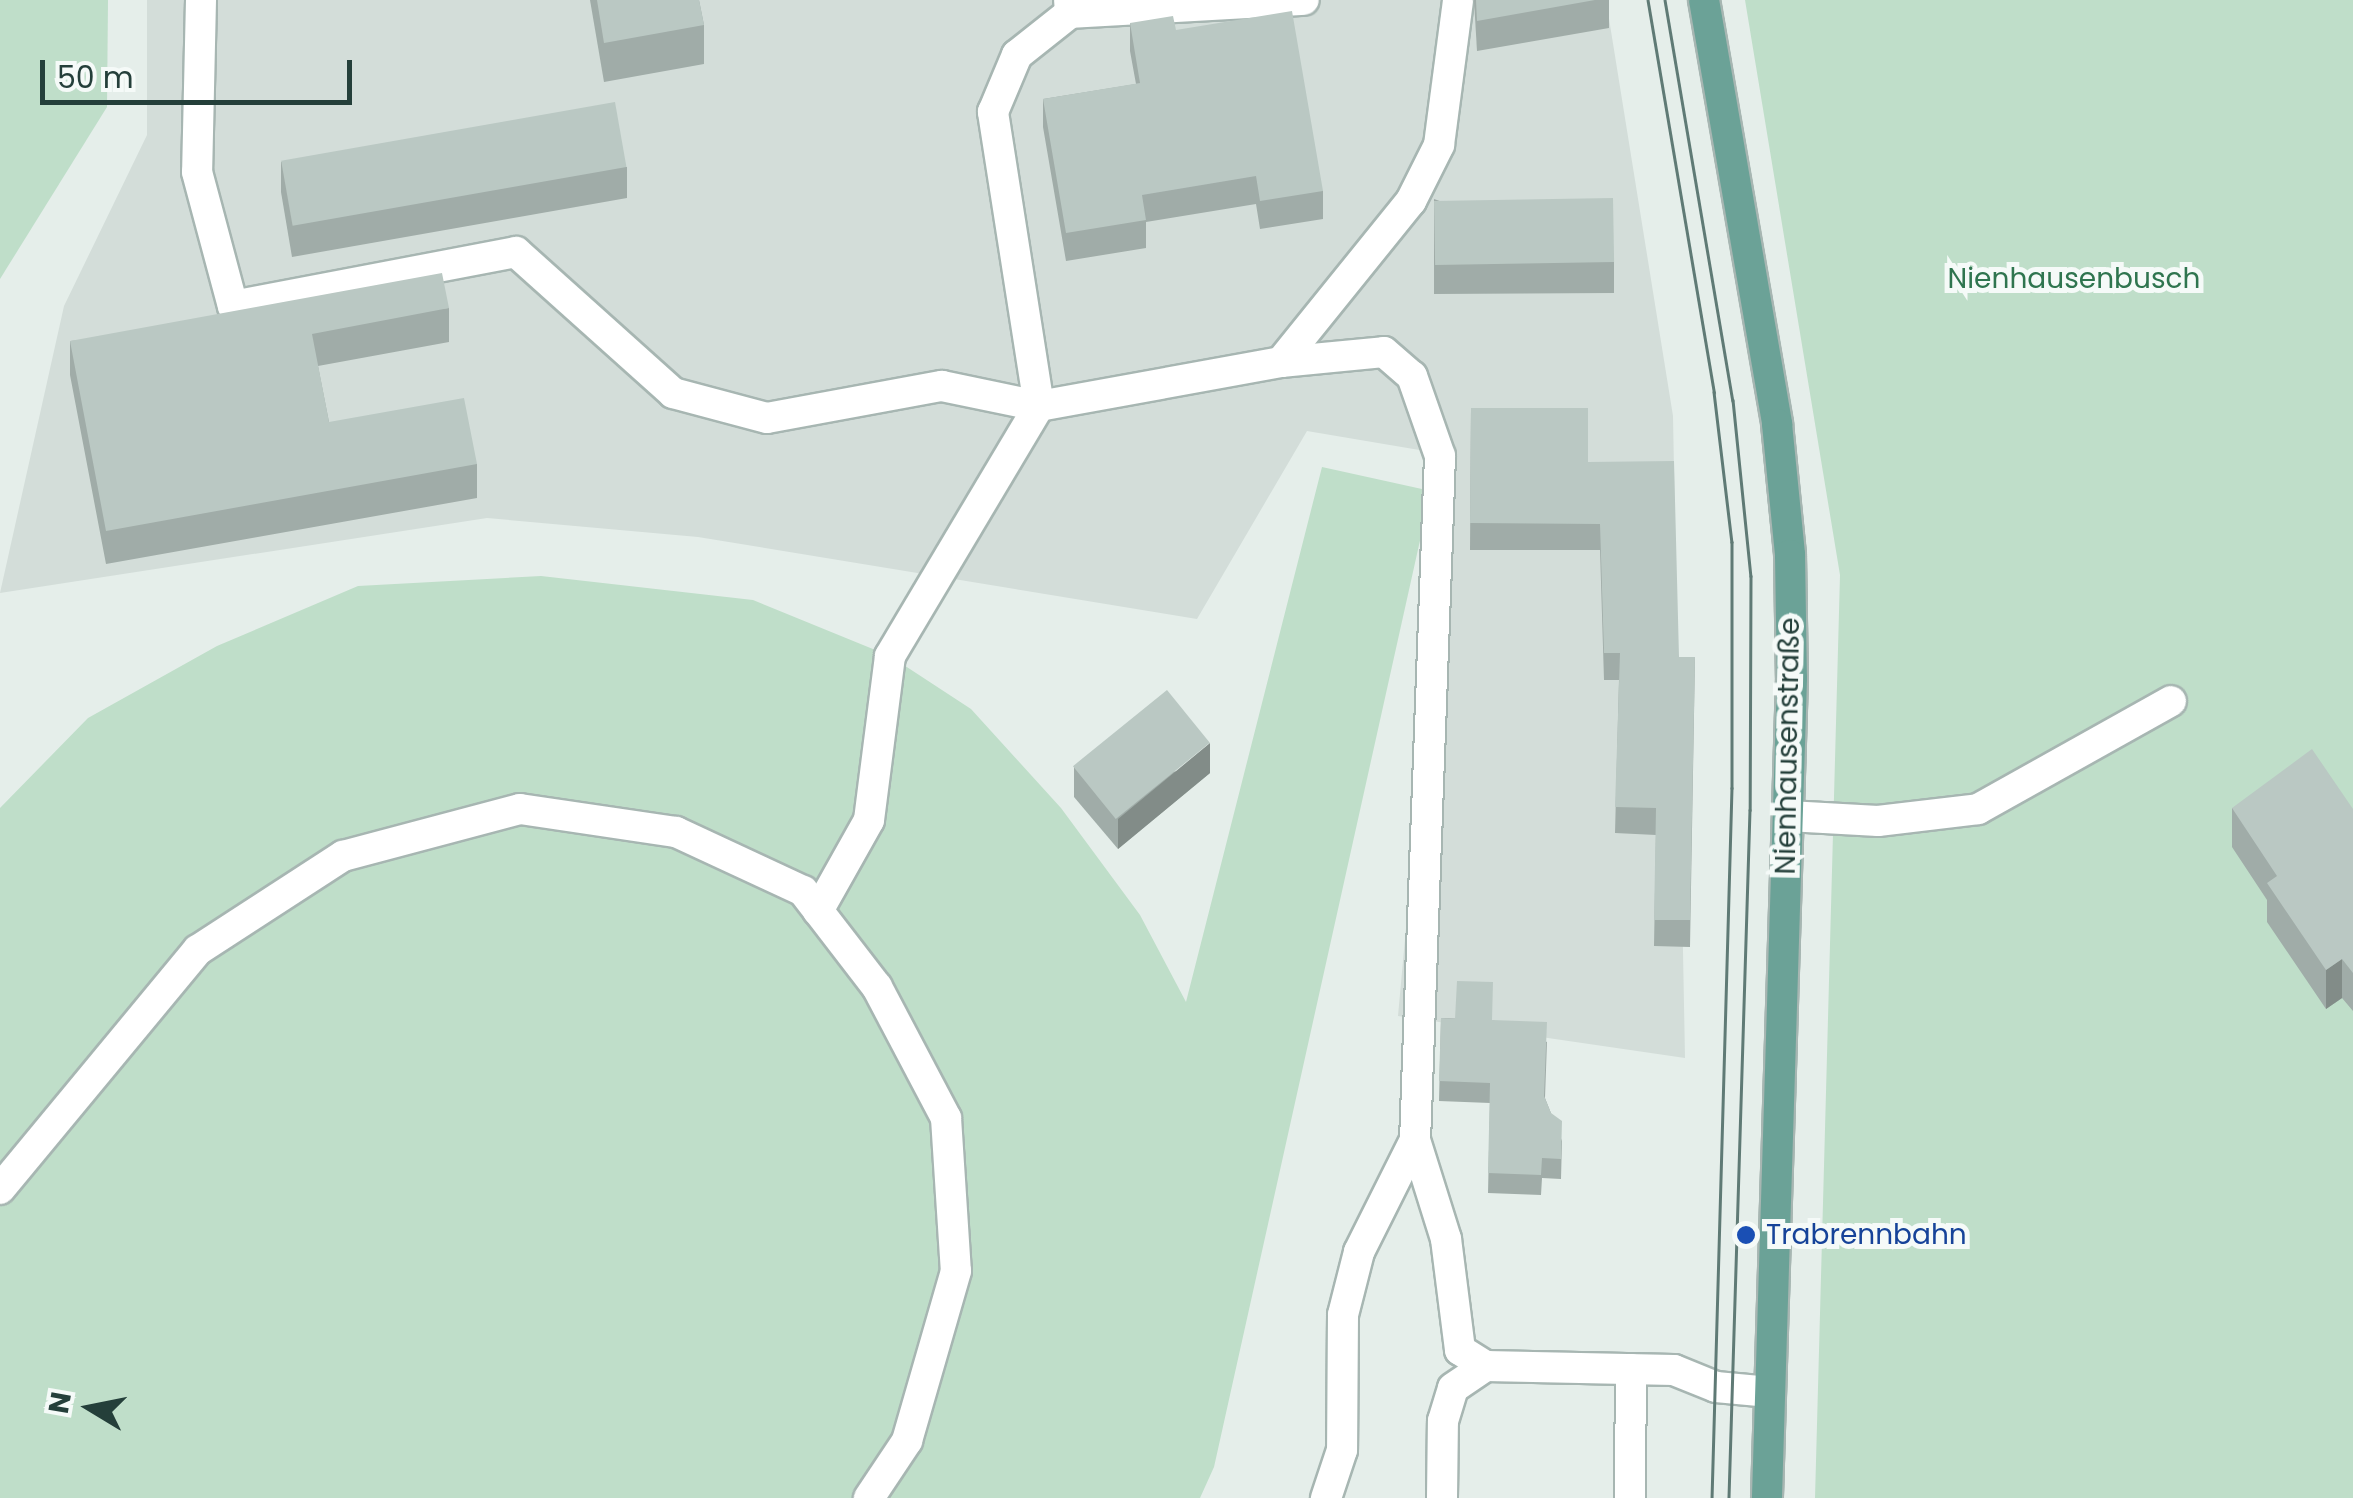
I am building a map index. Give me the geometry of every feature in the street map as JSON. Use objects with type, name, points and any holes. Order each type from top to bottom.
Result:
[{"type":"main road","name":"Nienhausenstraße","points":[[1704,0],[1778,424],[1790,555],[1788,816],[1767,1498]]},
{"type":"lane","points":[[201,0],[197,172],[233,306],[516,252],[674,393],[767,418],[942,386],[1039,406],[1281,362],[1384,352],[1412,376],[1440,456],[1415,1140],[1446,1239],[1460,1350],[1486,1366],[1674,1370],[1716,1387],[1770,1392]]},
{"type":"lane","points":[[818,910],[869,820],[890,656],[1039,406],[994,112],[1017,55],[1070,7],[1304,0]]},
{"type":"lane","points":[[1281,362],[1411,201],[1439,145],[1458,0]]},
{"type":"lane","points":[[1788,816],[1878,821],[1978,809],[2170,700]]},
{"type":"lane","points":[[0,1189],[198,950],[343,856],[520,810],[676,832],[803,891],[878,987],[946,1118],[956,1271],[907,1441],[869,1498]]},
{"type":"lane","points":[[1326,1498],[1342,1450],[1343,1314],[1359,1252],[1415,1140]]},
{"type":"lane","points":[[1442,1498],[1443,1421],[1453,1388],[1486,1366]]},
{"type":"lane","points":[[1630,1498],[1632,1369]]},
{"type":"shaded area","points":[[147,0],[1606,0],[1673,416],[1685,1058],[1398,1016],[1449,455],[1307,431],[1197,619],[698,537],[487,518],[0,593],[64,306],[147,135]]},
{"type":"green space","points":[[0,0],[108,0],[107,107],[0,279]]},
{"type":"green space","name":"Nienhausenbusch","points":[[1745,0],[2353,0],[2353,1498],[1815,1498],[1840,575]]},
{"type":"green space","points":[[1322,467],[1431,491],[1214,1467],[1200,1498],[0,1498],[0,808],[88,718],[217,646],[358,586],[541,576],[753,600],[890,656],[971,709],[1061,808],[1140,915],[1186,1002]]},
{"type":"building","points":[[597,0],[699,0],[704,25],[604,43]]},
{"type":"building","points":[[1476,0],[1595,0],[1477,21]]},
{"type":"building","points":[[1292,11],[1323,191],[1260,201],[1256,176],[1142,195],[1146,220],[1066,233],[1043,99],[1140,83],[1130,23],[1173,16],[1176,30]]},
{"type":"building","points":[[615,102],[626,167],[293,226],[281,161]]},
{"type":"building","points":[[1613,198],[1614,262],[1435,265],[1434,201]]},
{"type":"building","points":[[442,273],[449,308],[312,334],[329,422],[464,398],[477,464],[106,531],[70,341]]},
{"type":"building","points":[[1471,408],[1588,408],[1588,462],[1674,461],[1679,657],[1695,657],[1690,920],[1654,920],[1656,808],[1615,807],[1620,653],[1604,653],[1600,524],[1470,523]]},
{"type":"building","points":[[1167,690],[1210,743],[1116,819],[1073,766]]},
{"type":"building","points":[[2312,749],[2353,809],[2353,973],[2342,959],[2326,970],[2267,883],[2277,876],[2232,808]]},
{"type":"building","points":[[1457,981],[1493,982],[1492,1020],[1547,1022],[1544,1096],[1551,1113],[1562,1121],[1561,1159],[1542,1158],[1541,1175],[1488,1173],[1490,1083],[1439,1081],[1441,1018],[1455,1019]]},
{"type":"tram line","points":[[1648,0],[1714,392],[1732,542],[1732,788],[1712,1498]]},
{"type":"tram line","points":[[1665,0],[1733,400],[1751,576],[1750,810],[1729,1498]]},
{"type":"place","name":"Trabrennbahn","points":[[1746,1235]]}]
